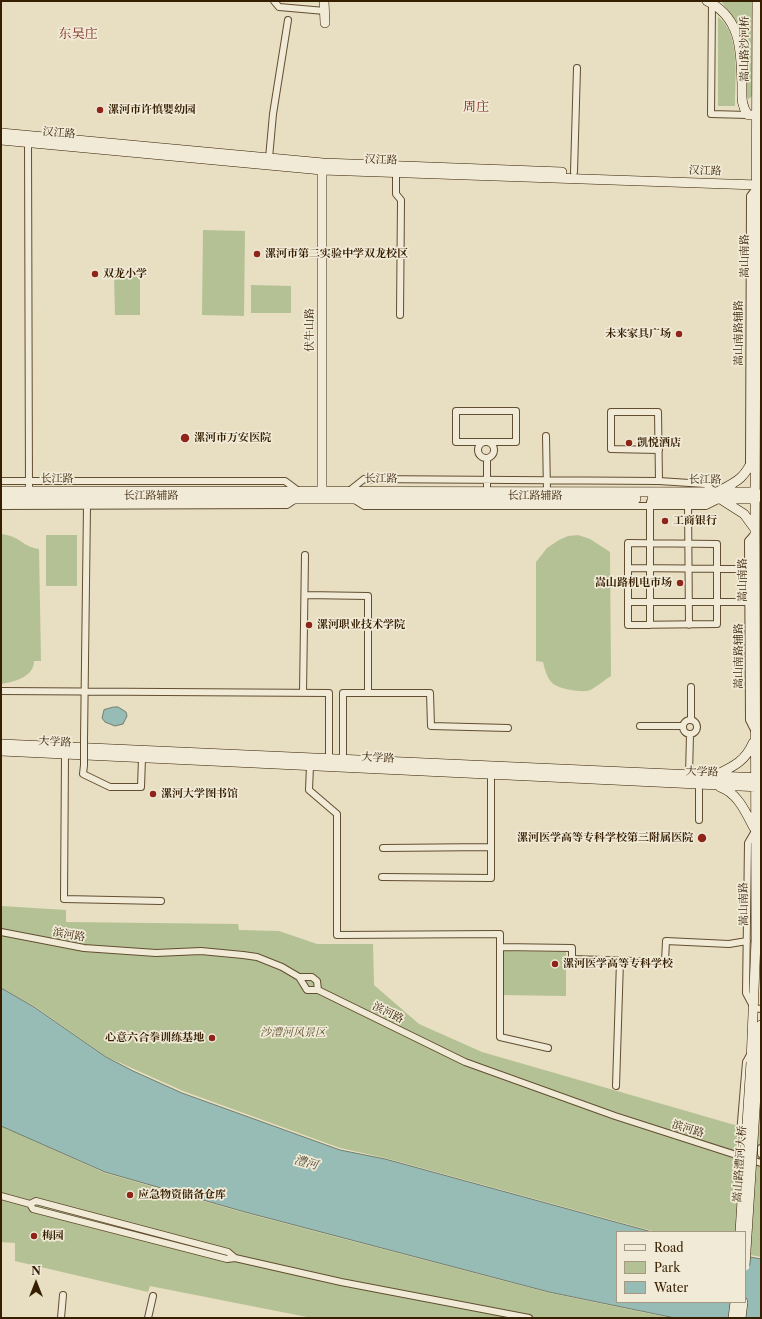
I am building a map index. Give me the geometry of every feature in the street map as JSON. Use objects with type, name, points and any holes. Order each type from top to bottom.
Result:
[{"type":"main road","points":[[324,1],[324,23]]},
{"type":"main road","name":"嵩山路沙河桥","points":[[757,1],[757,98]]},
{"type":"main road","points":[[713,3],[731,23],[737,35],[741,48],[742,107],[752,115]]},
{"type":"main road","name":"嵩山南路","points":[[756,1057],[758,1008],[755,830],[758,783],[755,735],[752,602],[758,496],[755,480],[756,404],[759,386],[759,183],[752,115],[757,98]]},
{"type":"main road","name":"汉江路","points":[[1,133],[269,158],[322,166],[574,172],[759,183]]},
{"type":"main road","name":"汉江路","points":[[1,140],[396,172],[759,183]]},
{"type":"main road","name":"伏牛山路","points":[[322,166],[322,494]]},
{"type":"main road","points":[[755,531],[744,514],[718,496],[740,480],[749,469],[756,454]]},
{"type":"main road","name":"长江路","points":[[1,491],[349,494],[650,499],[758,496]]},
{"type":"main road","name":"长江路","points":[[349,494],[487,491],[547,492],[688,502],[718,496]]},
{"type":"main road","name":"长江路","points":[[1,499],[298,494]]},
{"type":"main road","points":[[755,735],[749,754],[713,780],[728,790],[743,807],[755,830]]},
{"type":"main road","name":"大学路","points":[[1,744],[329,757],[614,776],[699,784],[713,780]]},
{"type":"main road","name":"大学路","points":[[1,751],[491,774],[614,776],[690,775],[713,780],[758,783]]},
{"type":"main road","points":[[756,1057],[761,1025]]},
{"type":"main road","name":"嵩山路澧河大桥","points":[[740,1231],[756,1057]]},
{"type":"main road","name":"嵩山路澧河大桥","points":[[746,1247],[756,1057]]},
{"type":"main road","points":[[733,1318],[735,1303]]},
{"type":"main road","points":[[741,1318],[743,1303]]},
{"type":"street","points":[[274,1],[279,7],[324,11]]},
{"type":"street","points":[[713,3],[711,114],[752,115]]},
{"type":"street","points":[[269,158],[273,114],[288,20]]},
{"type":"street","points":[[574,172],[577,68]]},
{"type":"street","points":[[28,142],[29,491]]},
{"type":"street","points":[[396,172],[396,194],[401,200],[400,315]]},
{"type":"street","name":"嵩山南路辅路","points":[[755,480],[749,469],[750,196],[759,183]]},
{"type":"street","points":[[749,411],[756,404]]},
{"type":"street","points":[[487,458],[482,456],[478,449],[481,444],[486,442],[516,442],[516,411],[456,411],[456,442],[486,442],[492,445],[494,450],[491,456],[487,458]]},
{"type":"street","points":[[659,450],[611,449],[611,412],[658,412],[659,450],[659,481]]},
{"type":"street","points":[[546,436],[547,492]]},
{"type":"street","points":[[487,458],[487,491]]},
{"type":"street","name":"长江路辅路","points":[[349,494],[364,479],[659,481],[705,484],[718,496]]},
{"type":"street","name":"长江路辅路","points":[[1,481],[285,482],[298,494],[287,505],[1,506]]},
{"type":"street","points":[[650,481],[650,625]]},
{"type":"street","points":[[688,502],[689,625]]},
{"type":"street","points":[[87,506],[84,774],[110,787],[141,787],[142,758]]},
{"type":"street","points":[[628,602],[752,602],[748,569],[748,541],[755,531]]},
{"type":"street","points":[[628,543],[688,544],[717,544],[717,624],[628,625],[628,543]]},
{"type":"street","points":[[303,693],[306,555]]},
{"type":"street","points":[[628,568],[748,569]]},
{"type":"street","points":[[305,595],[368,596],[368,693]]},
{"type":"street","points":[[691,687],[691,720]]},
{"type":"street","points":[[1,691],[85,690],[430,693],[431,726],[508,728]]},
{"type":"street","points":[[329,693],[329,757]]},
{"type":"street","points":[[343,693],[343,758]]},
{"type":"street","points":[[683,726],[686,721],[691,720]]},
{"type":"street","points":[[690,734],[695,732],[697,728],[696,723],[691,720]]},
{"type":"street","points":[[640,726],[683,726]]},
{"type":"street","points":[[683,726],[685,731],[690,734]]},
{"type":"street","points":[[690,734],[690,775]]},
{"type":"street","points":[[66,755],[64,899],[161,901]]},
{"type":"street","points":[[310,766],[309,790],[337,814],[337,935],[500,934],[500,1037],[548,1048]]},
{"type":"street","points":[[382,878],[491,878],[491,774]]},
{"type":"street","points":[[699,784],[699,820]]},
{"type":"street","points":[[755,830],[748,843],[746,994],[758,1008]]},
{"type":"street","points":[[383,848],[490,848]]},
{"type":"street","name":"滨河路","points":[[1,932],[84,948],[156,953],[201,951],[257,957],[282,967],[298,977],[307,990],[318,990],[472,1064],[615,1116],[761,1163]]},
{"type":"street","points":[[500,947],[572,948],[572,959],[665,962],[666,941],[729,944],[747,941]]},
{"type":"street","points":[[616,1086],[620,961]]},
{"type":"street","points":[[298,977],[312,977],[317,981],[318,990]]},
{"type":"street","points":[[740,1134],[746,1062],[756,1057]]},
{"type":"street","points":[[761,1148],[761,1154]]},
{"type":"street","points":[[1,1196],[30,1204],[33,1209],[113,1226],[182,1244],[227,1259],[235,1258],[341,1282],[529,1318]]},
{"type":"street","points":[[61,1318],[63,1295]]},
{"type":"street","points":[[148,1318],[153,1296]]},
{"type":"green space","points":[[721,1],[752,1],[752,96],[749,99],[746,96],[746,44],[741,30]]},
{"type":"green space","points":[[718,17],[725,24],[733,45],[736,71],[735,106],[718,106]]},
{"type":"green space","points":[[203,230],[245,231],[244,316],[202,315]]},
{"type":"green space","points":[[140,273],[140,315],[115,315],[114,274]]},
{"type":"green space","points":[[251,285],[291,286],[291,313],[251,313]]},
{"type":"green space","points":[[1,534],[8,535],[33,548],[39,549],[41,661],[34,661],[31,671],[22,678],[1,684]]},
{"type":"green space","points":[[46,535],[77,535],[77,586],[46,586]]},
{"type":"green space","points":[[578,535],[590,539],[610,552],[611,676],[588,691],[571,690],[555,685],[549,679],[543,662],[536,661],[536,562],[547,548],[559,540],[568,536]]},
{"type":"green space","name":"沙澧河风景区","points":[[1,906],[66,910],[66,922],[238,924],[239,930],[279,931],[317,944],[373,944],[374,985],[419,1024],[482,1052],[759,1132],[759,1110],[761,1110],[761,1257],[746,1254],[746,1231],[652,1231],[385,1158],[340,1148],[183,1091],[107,1057],[34,1006],[1,988]]},
{"type":"green space","points":[[503,951],[566,952],[566,996],[502,995]]},
{"type":"green space","points":[[1,1126],[105,1173],[245,1213],[550,1293],[671,1318],[312,1318],[150,1286],[148,1292],[15,1261],[15,1243],[1,1242]]},
{"type":"water","points":[[118,707],[126,712],[127,716],[123,724],[115,726],[105,722],[102,718],[104,710]]},
{"type":"water","name":"澧河","points":[[1,988],[34,1007],[106,1057],[182,1093],[340,1150],[385,1159],[648,1231],[616,1231],[616,1303],[746,1303],[746,1256],[761,1259],[761,1318],[675,1318],[549,1292],[245,1212],[105,1172],[1,1126]]},
{"type":"place","name":"漯河市许慎婴幼园","points":[[100,110]]},
{"type":"place","name":"漯河市第二实验中学双龙校区","points":[[257,254]]},
{"type":"place","name":"双龙小学","points":[[95,274]]},
{"type":"place","name":"未来家具广场","points":[[679,334]]},
{"type":"place","name":"漯河市万安医院","points":[[185,438]]},
{"type":"place","name":"凯悦酒店","points":[[629,443]]},
{"type":"place","name":"工商银行","points":[[665,521]]},
{"type":"place","name":"嵩山路机电市场","points":[[680,583]]},
{"type":"place","name":"漯河职业技术学院","points":[[309,625]]},
{"type":"place","name":"漯河大学图书馆","points":[[153,794]]},
{"type":"place","name":"漯河医学高等专科学校第三附属医院","points":[[702,838]]},
{"type":"place","name":"漯河医学高等专科学校","points":[[555,964]]},
{"type":"place","name":"心意六合拳训练基地","points":[[212,1038]]},
{"type":"place","name":"应急物资储备仓库","points":[[130,1195]]},
{"type":"place","name":"梅园","points":[[34,1236]]},
{"type":"district","name":"东吴庄","points":[[78,34]]},
{"type":"district","name":"周庄","points":[[476,107]]}]
